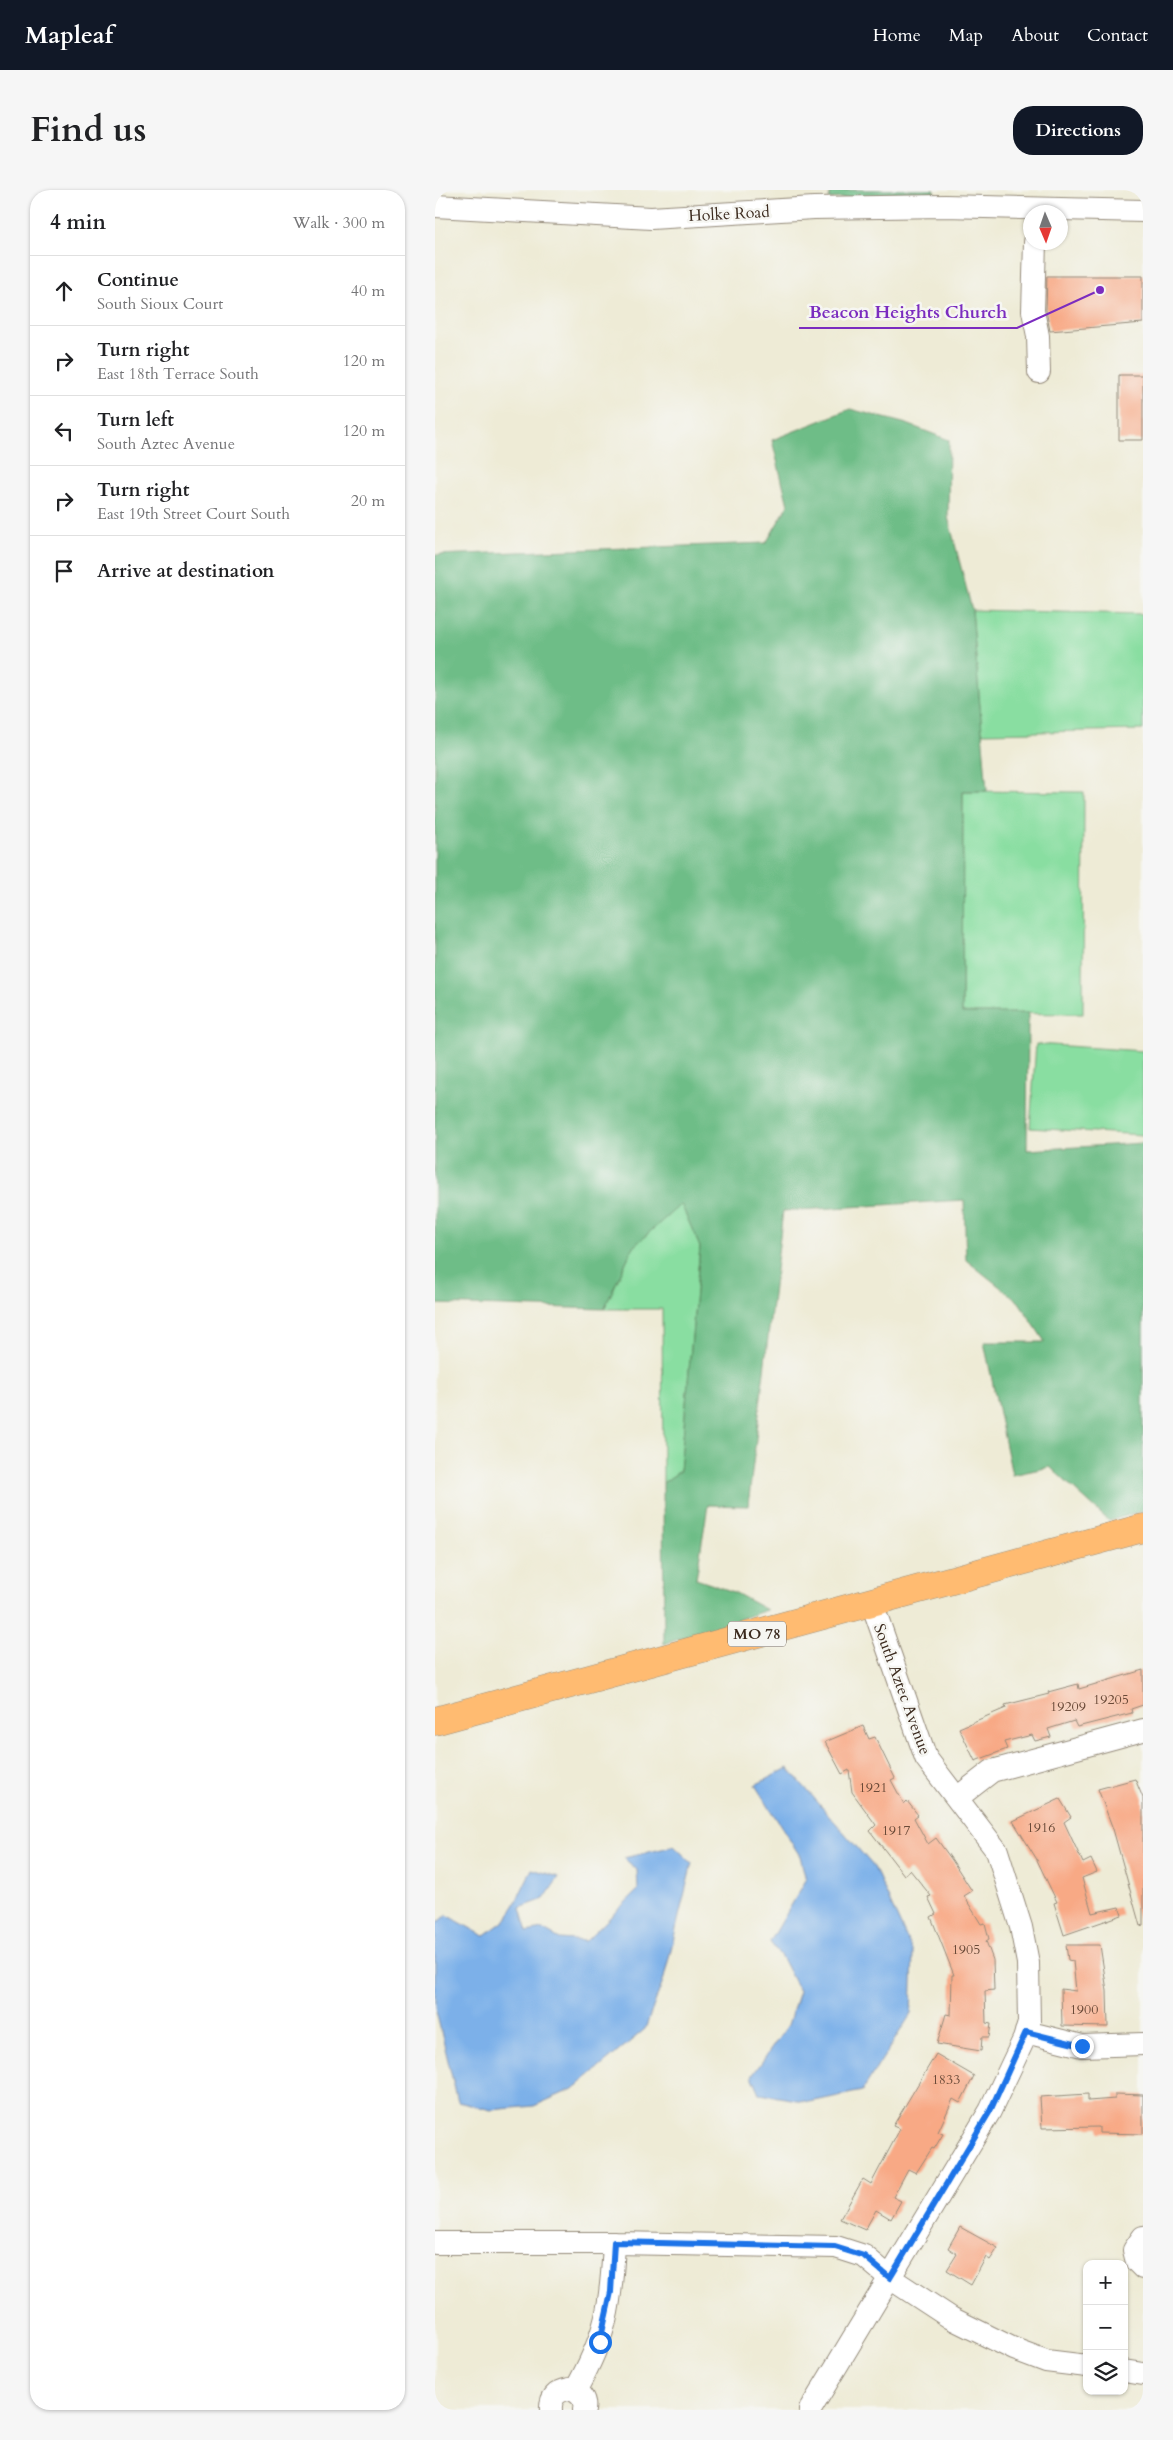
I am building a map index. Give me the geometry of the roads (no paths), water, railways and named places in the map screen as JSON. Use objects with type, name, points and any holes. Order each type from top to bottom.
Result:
[{"type":"main road","name":"MO 78","points":[[435,1721],[1143,1528]]},
{"type":"street","name":"Holke Road","points":[[435,212],[651,218],[814,208],[945,206],[1023,209]]},
{"type":"street","name":"Holke Road","points":[[1068,210],[1143,211]]},
{"type":"street","points":[[1035,250],[1033,311],[1038,336],[1039,372]]},
{"type":"street","name":"South Aztec Avenue","points":[[810,2410],[990,2111],[1029,2023],[1028,1963],[1021,1927],[997,1852],[926,1758],[872,1602]]},
{"type":"street","points":[[957,1798],[992,1770],[1143,1730]]},
{"type":"street","points":[[1026,2032],[1082,2046],[1143,2044]]},
{"type":"street","points":[[1143,2237],[1134,2250],[1137,2262],[1143,2268]]},
{"type":"street","points":[[551,2410],[552,2399],[556,2393],[569,2389],[580,2400],[608,2317],[614,2242]]},
{"type":"street","points":[[435,2243],[614,2242],[835,2247],[864,2256],[890,2278],[951,2318],[1014,2349],[1046,2361],[1083,2366]]},
{"type":"street","points":[[1128,2372],[1143,2374]]},
{"type":"water","points":[[788,1768],[874,1867],[913,1952],[911,2014],[862,2091],[810,2102],[760,2094],[752,2076],[788,2025],[799,1991],[782,1958],[770,1942],[806,1880],[800,1856],[755,1785]]},
{"type":"water","points":[[674,1846],[692,1863],[664,1978],[645,2029],[575,2088],[534,2106],[491,2110],[458,2102],[435,2007],[435,1925],[447,1915],[484,1936],[508,1918],[532,1869],[559,1877],[544,1899],[520,1908],[527,1932],[542,1929],[560,1939],[586,1941],[638,1890],[637,1870],[624,1858]]},
{"type":"place","name":"Beacon Heights Church","points":[[1100,290]]}]
